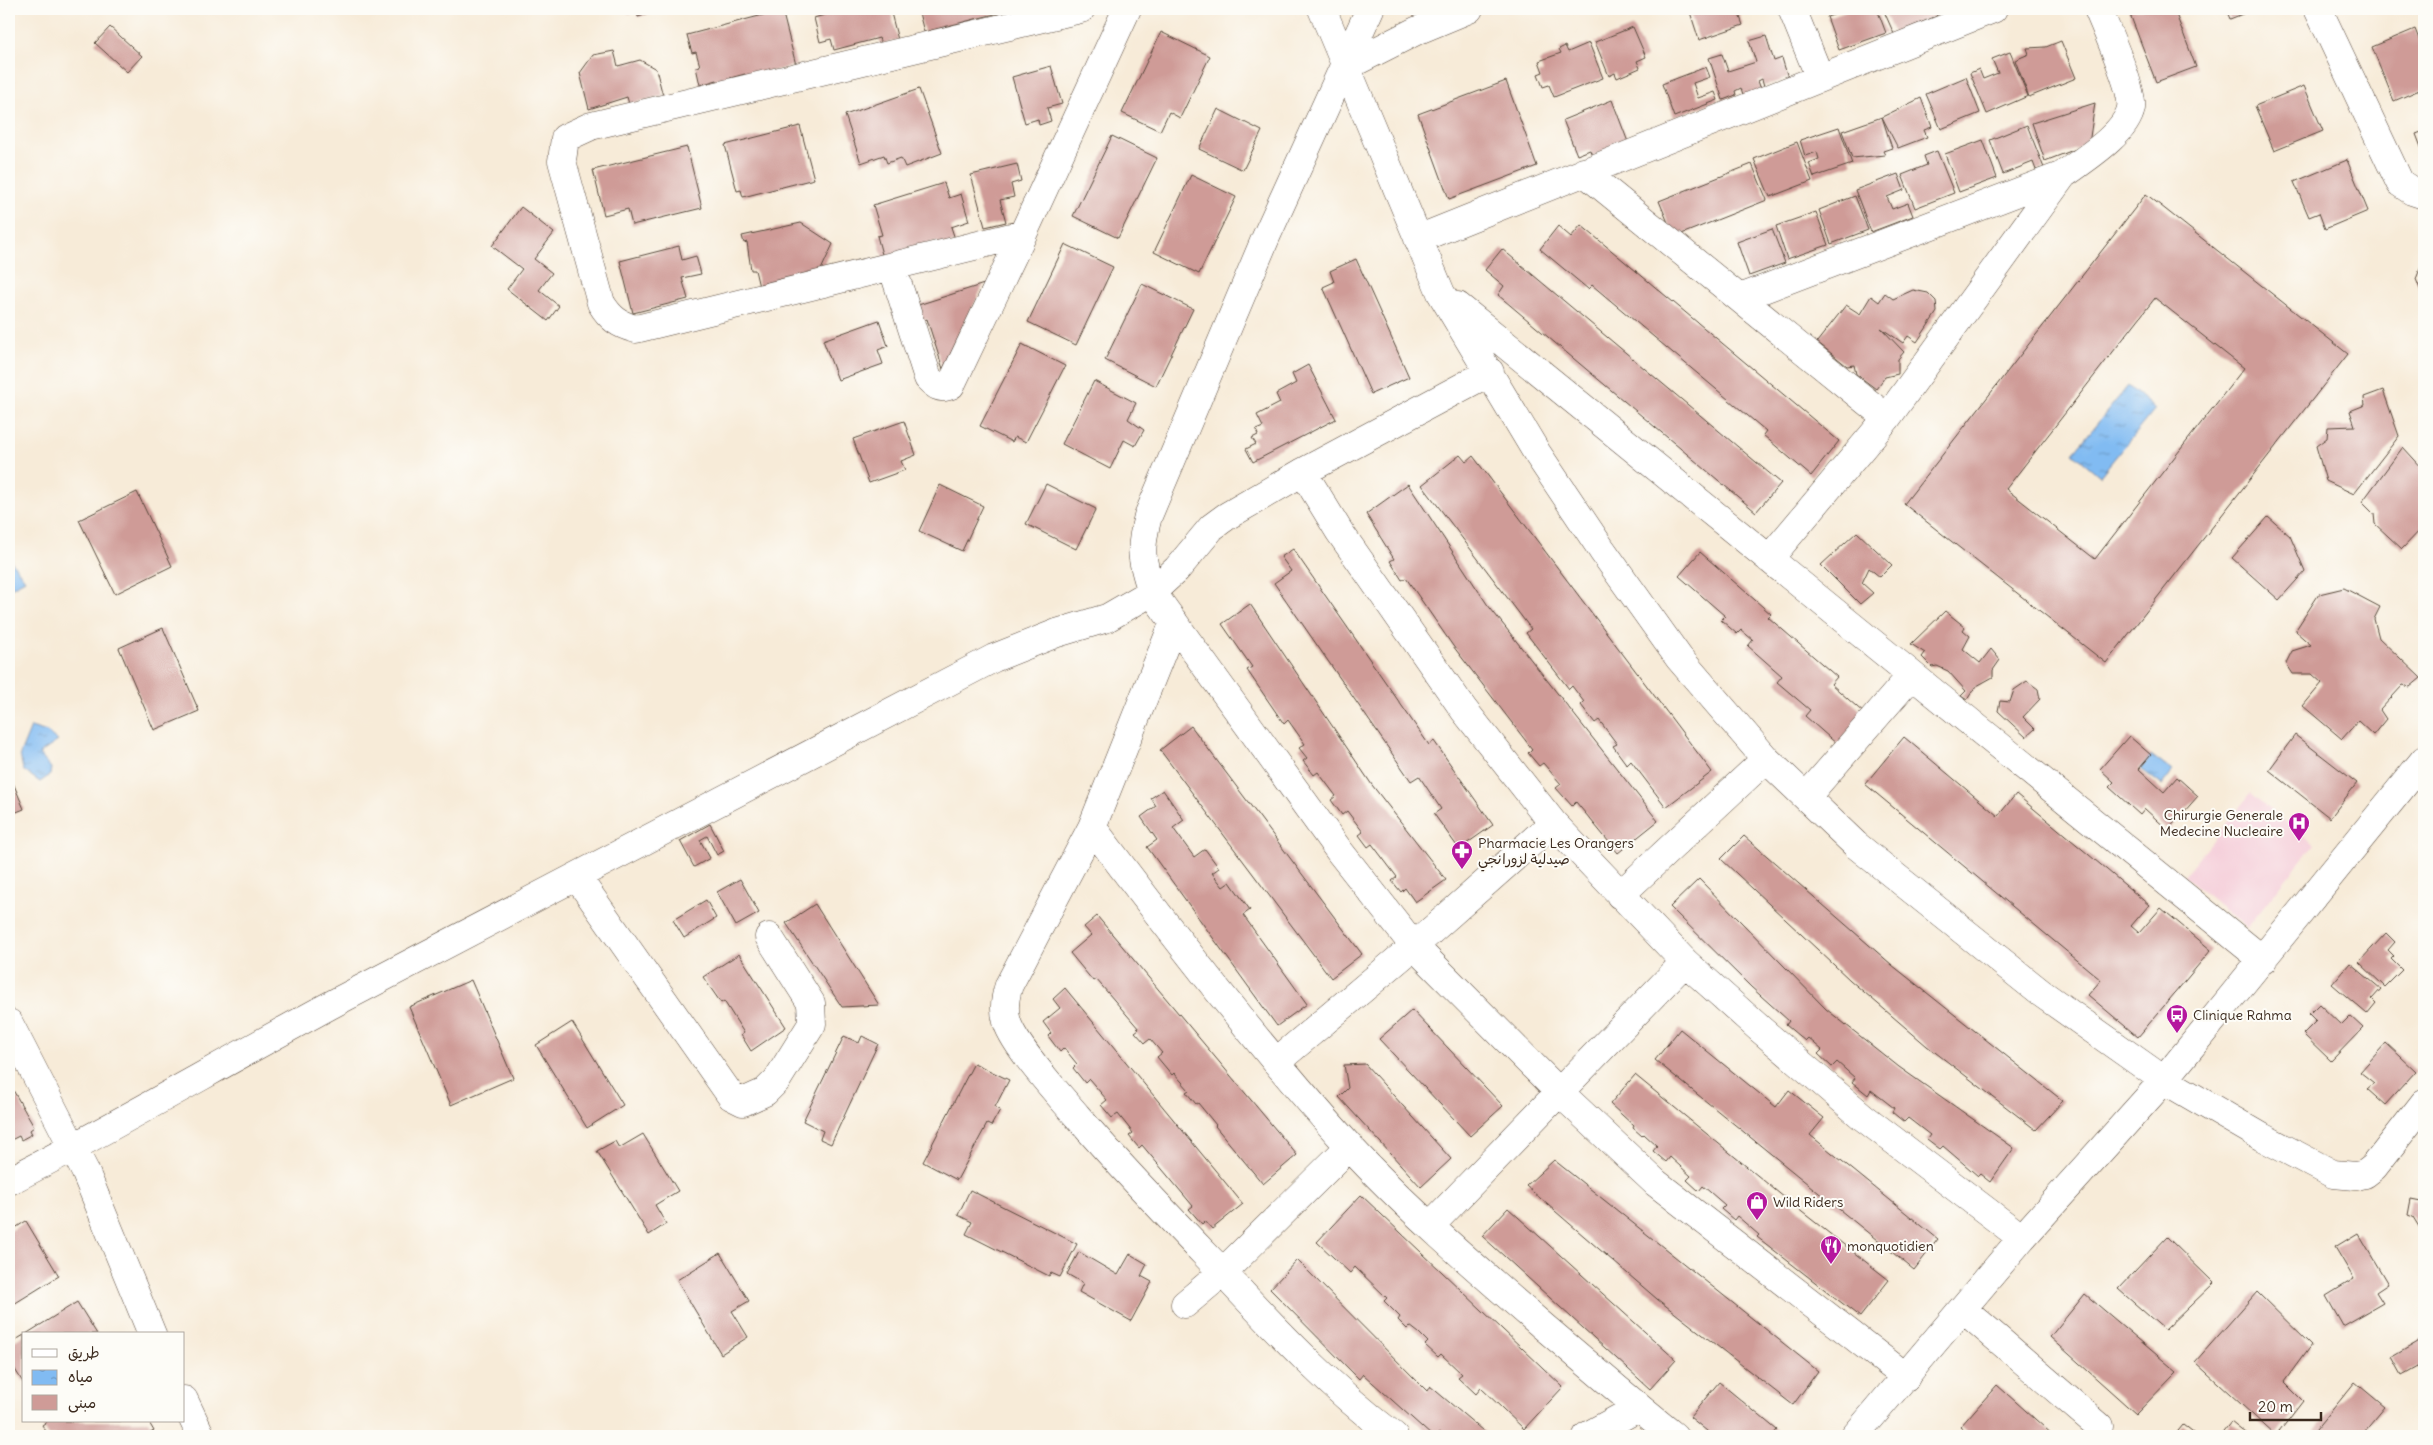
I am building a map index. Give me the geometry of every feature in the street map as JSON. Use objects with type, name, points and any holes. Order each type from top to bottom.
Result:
[{"type":"street","points":[[1023,234],[636,329],[624,326],[610,318],[601,304],[562,161],[564,138],[591,126],[1081,9]]},
{"type":"street","points":[[892,266],[928,378],[936,386],[944,388],[951,384],[1023,234],[1126,9]]},
{"type":"street","points":[[1322,9],[1442,293],[1537,454],[1618,573],[1680,658],[1766,758],[1856,845],[2041,993],[2164,1080],[2262,1137],[2333,1174],[2345,1176],[2365,1174],[2374,1167],[2424,1102]]},
{"type":"street","points":[[1370,9],[1266,237],[1148,516],[1141,544],[1144,568],[1152,592],[1340,852],[1414,946],[1558,1091],[1656,1183],[1906,1378]]},
{"type":"street","points":[[1345,67],[1416,31],[1469,9]]},
{"type":"street","points":[[1792,9],[1820,78]]},
{"type":"street","points":[[1418,239],[1993,9]]},
{"type":"street","points":[[1740,298],[2063,175],[2099,149],[2118,132],[2131,108],[2126,83],[2098,9]]},
{"type":"street","points":[[2318,9],[2400,183],[2412,191],[2424,194]]},
{"type":"street","points":[[1584,172],[1887,418]]},
{"type":"street","points":[[1769,559],[1887,418],[2063,175]]},
{"type":"street","points":[[1442,293],[2263,960]]},
{"type":"street","points":[[9,1182],[74,1148],[215,1067],[994,658],[1057,633],[1107,618],[1152,592],[1177,569],[1212,527],[1303,472],[1490,372]]},
{"type":"street","points":[[1303,472],[1339,531],[1459,702],[1553,824],[1685,962],[1863,1117],[2022,1238]]},
{"type":"street","points":[[1174,622],[1092,827],[1009,985],[1004,1003],[1007,1023],[1015,1038],[1057,1092],[1120,1166],[1338,1392],[1394,1436]]},
{"type":"street","points":[[1806,797],[1912,675]]},
{"type":"street","points":[[1620,895],[1766,758]]},
{"type":"street","points":[[1855,1436],[1906,1378],[2022,1238],[2164,1080],[2424,760]]},
{"type":"street","points":[[1276,1062],[1414,946],[1553,824]]},
{"type":"street","points":[[1092,827],[1171,931],[1276,1062],[1350,1146],[1430,1226],[1638,1408],[1674,1436]]},
{"type":"street","points":[[577,877],[731,1096],[743,1102],[765,1092],[777,1080],[812,1024],[812,1003],[769,937]]},
{"type":"street","points":[[1430,1226],[1558,1091],[1685,962]]},
{"type":"street","points":[[9,1023],[86,1171],[151,1332]]},
{"type":"street","points":[[1185,1304],[1222,1273],[1350,1146]]},
{"type":"street","points":[[1963,1309],[2099,1426]]},
{"type":"street","points":[[185,1402],[201,1436]]},
{"type":"street","points":[[1587,1436],[1638,1408]]},
{"type":"shaded area","points":[[2251,793],[2314,844],[2247,928],[2184,876]]},
{"type":"water","points":[[2128,386],[2155,409],[2100,476],[2073,453]]},
{"type":"water","points":[[9,558],[25,580],[9,589]]},
{"type":"water","points":[[31,727],[47,732],[58,741],[39,754],[51,768],[50,775],[40,782],[23,770],[20,754]]},
{"type":"water","points":[[2151,755],[2172,771],[2162,785],[2141,769]]},
{"type":"building","points":[[625,9],[665,9],[638,17],[637,11],[629,14]]},
{"type":"building","points":[[845,9],[890,9],[898,40],[881,44],[879,38],[834,50],[831,39],[820,42],[814,18]]},
{"type":"building","points":[[918,9],[998,9],[999,13],[924,32]]},
{"type":"building","points":[[1689,9],[1737,9],[1743,25],[1699,40]]},
{"type":"building","points":[[1851,9],[1877,9],[1886,33],[1839,50],[1827,17]]},
{"type":"building","points":[[1883,9],[1934,9],[1937,16],[1894,34]]},
{"type":"building","points":[[2128,9],[2174,9],[2196,67],[2156,82]]},
{"type":"building","points":[[2226,9],[2255,9],[2230,19]]},
{"type":"building","points":[[782,10],[796,65],[746,78],[745,74],[730,78],[732,84],[719,87],[717,80],[700,85],[696,67],[700,66],[696,52],[692,53],[687,35]]},
{"type":"building","points":[[110,27],[142,56],[127,72],[95,43]]},
{"type":"building","points":[[1633,27],[1646,57],[1637,61],[1640,68],[1617,78],[1615,73],[1609,76],[1595,42]]},
{"type":"building","points":[[2415,29],[2424,52],[2424,88],[2394,101],[2372,47]]},
{"type":"building","points":[[1161,32],[1210,56],[1180,118],[1169,112],[1160,131],[1122,113]]},
{"type":"building","points":[[1766,36],[1774,61],[1782,58],[1788,78],[1764,86],[1762,79],[1758,81],[1762,92],[1744,98],[1741,88],[1735,91],[1736,95],[1723,100],[1709,58],[1722,54],[1728,71],[1756,62],[1749,41]]},
{"type":"building","points":[[2061,41],[2076,78],[2029,97],[2015,60],[2029,54],[2027,48],[2046,47]]},
{"type":"building","points":[[1589,43],[1603,78],[1554,97],[1549,85],[1543,87],[1538,74],[1543,72],[1539,61],[1561,53],[1559,49],[1565,46],[1568,52]]},
{"type":"building","points":[[614,51],[618,66],[640,60],[656,69],[663,96],[629,104],[627,97],[589,109],[580,73],[593,55]]},
{"type":"building","points":[[2010,52],[2028,96],[1987,114],[1970,73],[1979,69],[1983,79],[1998,73],[1992,59]]},
{"type":"building","points":[[1051,66],[1062,104],[1047,108],[1051,121],[1039,125],[1038,119],[1025,123],[1012,77]]},
{"type":"building","points":[[1706,67],[1710,77],[1693,83],[1698,98],[1715,92],[1718,100],[1674,117],[1662,84]]},
{"type":"building","points":[[1966,77],[1980,113],[1941,129],[1926,94]]},
{"type":"building","points":[[1506,81],[1537,166],[1449,199],[1418,114]]},
{"type":"building","points":[[2304,86],[2323,131],[2274,151],[2255,106]]},
{"type":"building","points":[[919,89],[942,153],[905,167],[901,158],[887,163],[884,155],[861,163],[845,115]]},
{"type":"building","points":[[1921,98],[1932,127],[1924,130],[1927,137],[1898,148],[1882,117]]},
{"type":"building","points":[[1612,100],[1628,142],[1592,156],[1590,150],[1577,155],[1563,120]]},
{"type":"building","points":[[2095,103],[2089,144],[2045,161],[2032,123]]},
{"type":"building","points":[[1218,109],[1262,131],[1243,170],[1199,149]]},
{"type":"building","points":[[1882,117],[1892,148],[1883,151],[1885,155],[1852,158],[1842,131]]},
{"type":"building","points":[[2027,125],[2044,168],[2036,170],[2033,162],[2003,174],[1990,140]]},
{"type":"building","points":[[800,126],[814,179],[743,197],[741,190],[737,191],[725,145]]},
{"type":"building","points":[[1839,127],[1852,164],[1814,177],[1809,163],[1819,159],[1817,152],[1805,156],[1800,140]]},
{"type":"building","points":[[2424,131],[2424,155],[2416,134]]},
{"type":"building","points":[[1112,136],[1157,158],[1118,238],[1073,216]]},
{"type":"building","points":[[1983,140],[1997,178],[1959,192],[1945,154]]},
{"type":"building","points":[[1797,142],[1812,181],[1770,197],[1754,159]]},
{"type":"building","points":[[687,147],[702,208],[632,225],[628,209],[604,215],[593,170]]},
{"type":"building","points":[[1937,151],[1954,193],[1915,208],[1902,175],[1927,165],[1924,156]]},
{"type":"building","points":[[2347,160],[2368,211],[2325,229],[2319,213],[2309,217],[2294,182]]},
{"type":"building","points":[[1017,164],[1021,181],[1011,184],[1014,197],[1000,200],[1006,222],[985,227],[971,175]]},
{"type":"building","points":[[1752,164],[1767,200],[1674,237],[1659,201]]},
{"type":"building","points":[[1898,174],[1904,190],[1887,197],[1892,209],[1908,203],[1913,216],[1871,232],[1855,190]]},
{"type":"building","points":[[1191,175],[1236,197],[1199,274],[1154,252]]},
{"type":"building","points":[[944,183],[949,198],[961,194],[969,221],[951,227],[956,242],[939,248],[937,241],[883,258],[877,236],[882,235],[873,205]]},
{"type":"building","points":[[2146,194],[2348,354],[2106,663],[1904,504]],"holes":[[[2155,298],[2244,368],[2095,559],[2006,489]]]},
{"type":"building","points":[[1855,196],[1868,230],[1831,244],[1819,210]]},
{"type":"building","points":[[521,207],[554,233],[534,259],[552,273],[539,290],[559,306],[548,321],[507,289],[522,269],[492,246]]},
{"type":"building","points":[[1816,212],[1828,245],[1787,259],[1776,226]]},
{"type":"building","points":[[801,223],[833,244],[820,272],[759,287],[755,270],[751,270],[747,242],[744,243],[742,236]]},
{"type":"building","points":[[1581,225],[1839,441],[1811,476],[1763,435],[1766,431],[1592,285],[1588,289],[1540,249],[1558,226],[1571,237]]},
{"type":"building","points":[[1772,229],[1785,263],[1749,276],[1737,242]]},
{"type":"building","points":[[1065,244],[1113,267],[1076,345],[1028,322]]},
{"type":"building","points":[[679,246],[682,260],[696,256],[701,274],[682,278],[688,299],[633,313],[620,261]]},
{"type":"building","points":[[1502,249],[1781,483],[1756,512],[1498,295],[1504,286],[1485,270]]},
{"type":"building","points":[[1356,259],[1409,377],[1371,394],[1323,287],[1334,282],[1330,271]]},
{"type":"building","points":[[2424,259],[2424,299],[2416,279]]},
{"type":"building","points":[[984,284],[943,369],[927,319],[923,321],[918,305]]},
{"type":"building","points":[[1142,284],[1193,309],[1156,386],[1105,360]]},
{"type":"building","points":[[1913,290],[1928,293],[1936,301],[1937,312],[1917,342],[1908,336],[1903,343],[1881,328],[1904,352],[1898,359],[1898,374],[1885,377],[1876,389],[1856,374],[1854,365],[1847,366],[1817,342],[1846,305],[1860,314],[1871,296],[1879,302],[1885,293],[1893,299]]},
{"type":"building","points":[[879,320],[888,346],[878,350],[883,364],[838,380],[823,340]]},
{"type":"building","points":[[1022,344],[1065,366],[1026,442],[1015,437],[1012,442],[980,426]]},
{"type":"building","points":[[1308,365],[1336,419],[1253,462],[1246,449],[1256,444],[1252,438],[1258,435],[1256,430],[1263,427],[1257,415],[1280,403],[1276,394],[1296,383],[1292,374]]},
{"type":"building","points":[[1094,381],[1136,403],[1128,419],[1144,430],[1135,446],[1124,440],[1110,469],[1062,444]]},
{"type":"building","points":[[2383,390],[2399,436],[2354,494],[2326,481],[2316,446],[2327,438],[2328,427],[2355,426],[2350,411],[2365,405],[2364,397]]},
{"type":"building","points":[[904,421],[916,455],[901,461],[905,470],[869,483],[853,439]]},
{"type":"building","points":[[2403,447],[2424,470],[2424,526],[2402,549],[2375,524],[2374,514],[2362,502]]},
{"type":"building","points":[[1460,455],[1466,462],[1473,456],[1712,772],[1666,807],[1631,761],[1627,765],[1613,746],[1617,744],[1599,720],[1595,723],[1581,705],[1584,702],[1572,686],[1569,689],[1526,633],[1531,629],[1422,485]]},
{"type":"building","points":[[1046,484],[1096,509],[1076,549],[1026,524]]},
{"type":"building","points":[[1408,484],[1487,604],[1658,821],[1618,853],[1576,802],[1572,806],[1556,788],[1561,784],[1543,763],[1539,766],[1528,753],[1532,749],[1453,646],[1406,578],[1402,580],[1390,561],[1394,559],[1366,514]]},
{"type":"building","points":[[940,485],[983,506],[962,551],[919,531]]},
{"type":"building","points":[[137,492],[172,566],[115,594],[79,520]]},
{"type":"building","points":[[2268,517],[2290,536],[2305,571],[2279,600],[2232,558]]},
{"type":"building","points":[[1857,532],[1892,565],[1880,577],[1869,568],[1862,583],[1873,593],[1860,604],[1821,565]]},
{"type":"building","points":[[1293,549],[1429,745],[1434,741],[1493,825],[1459,849],[1434,814],[1441,809],[1419,776],[1411,781],[1274,583],[1291,571],[1281,557]]},
{"type":"building","points":[[1700,552],[1771,614],[1768,617],[1837,677],[1831,684],[1865,714],[1838,745],[1805,716],[1810,710],[1777,682],[1782,676],[1748,646],[1753,640],[1741,630],[1737,634],[1721,620],[1725,616],[1679,576]]},
{"type":"building","points":[[2344,588],[2380,607],[2374,619],[2379,638],[2421,678],[2410,687],[2403,685],[2380,710],[2386,719],[2373,735],[2358,721],[2342,739],[2303,706],[2322,683],[2312,674],[2293,674],[2286,663],[2292,651],[2311,645],[2295,631],[2319,594]]},
{"type":"building","points":[[1250,604],[1372,785],[1446,880],[1415,902],[1405,888],[1401,892],[1392,881],[1397,877],[1372,844],[1368,847],[1359,835],[1363,832],[1347,811],[1342,815],[1331,800],[1336,796],[1318,772],[1314,775],[1303,761],[1307,758],[1299,748],[1305,744],[1288,720],[1284,724],[1247,670],[1252,667],[1222,624]]},
{"type":"building","points":[[1945,611],[1965,627],[1963,630],[1970,636],[1963,649],[1980,663],[1991,649],[2000,660],[1993,670],[1993,677],[1975,687],[1967,700],[1961,696],[1966,691],[1948,671],[1937,666],[1932,667],[1922,657],[1925,653],[1911,644]]},
{"type":"building","points":[[163,628],[199,711],[154,730],[119,648]]},
{"type":"building","points":[[2027,681],[2038,689],[2040,699],[2023,717],[2035,729],[2026,737],[1998,711],[2000,701],[2010,702],[2014,690]]},
{"type":"building","points":[[1191,726],[1362,954],[1331,978],[1160,750]]},
{"type":"building","points":[[2295,735],[2357,783],[2330,818],[2269,770]]},
{"type":"building","points":[[2129,736],[2151,755],[2139,769],[2164,792],[2177,777],[2198,796],[2168,830],[2145,809],[2140,815],[2109,787],[2114,782],[2100,769]]},
{"type":"building","points":[[1904,737],[1998,816],[2016,794],[2149,905],[2131,926],[2139,933],[2161,908],[2211,950],[2138,1037],[2088,995],[2101,980],[1865,784]]},
{"type":"building","points":[[9,773],[24,809],[9,815]]},
{"type":"building","points":[[1163,790],[1184,820],[1173,828],[1194,857],[1205,849],[1219,868],[1212,873],[1223,887],[1230,882],[1250,910],[1243,915],[1307,1004],[1277,1026],[1147,847],[1157,840],[1141,817],[1156,806],[1151,798]]},
{"type":"building","points":[[710,824],[724,851],[717,855],[707,836],[700,840],[710,858],[694,867],[680,841]]},
{"type":"building","points":[[1744,836],[1892,965],[2063,1101],[2036,1130],[1927,1046],[1850,980],[1721,859]]},
{"type":"building","points":[[740,879],[759,913],[736,926],[717,892]]},
{"type":"building","points":[[1699,879],[1826,1009],[1899,1067],[2014,1148],[1990,1182],[1980,1174],[1978,1176],[1943,1146],[1940,1149],[1927,1139],[1930,1135],[1908,1118],[1904,1122],[1892,1112],[1894,1108],[1871,1090],[1868,1095],[1852,1082],[1855,1078],[1837,1062],[1832,1067],[1818,1054],[1822,1050],[1808,1038],[1805,1041],[1786,1025],[1789,1021],[1751,987],[1670,907]]},
{"type":"building","points":[[706,900],[716,918],[684,938],[673,920]]},
{"type":"building","points":[[815,904],[879,1005],[842,1007],[786,923]]},
{"type":"building","points":[[1097,916],[1297,1155],[1263,1184],[1198,1103],[1196,1104],[1186,1092],[1189,1090],[1174,1073],[1172,1075],[1157,1057],[1162,1053],[1150,1039],[1145,1043],[1135,1032],[1139,1029],[1096,979],[1093,981],[1070,953],[1091,935],[1084,927]]},
{"type":"building","points":[[2386,933],[2395,942],[2388,950],[2394,956],[2391,959],[2402,970],[2385,987],[2359,962]]},
{"type":"building","points":[[739,954],[786,1027],[751,1051],[741,1035],[744,1033],[724,1001],[721,1003],[703,977]]},
{"type":"building","points":[[2350,963],[2381,989],[2372,999],[2376,1003],[2367,1014],[2332,984]]},
{"type":"building","points":[[471,980],[513,1078],[451,1105],[409,1007]]},
{"type":"building","points":[[1065,988],[1243,1204],[1212,1229],[1205,1221],[1202,1224],[1189,1209],[1193,1206],[1142,1145],[1139,1148],[1129,1136],[1133,1133],[1118,1114],[1112,1118],[1101,1105],[1107,1100],[1089,1079],[1085,1083],[1073,1068],[1077,1064],[1064,1048],[1060,1052],[1048,1036],[1051,1033],[1043,1022],[1060,1008],[1053,999]]},
{"type":"building","points":[[2319,1004],[2341,1025],[2350,1016],[2363,1028],[2331,1061],[2303,1034],[2316,1021],[2309,1014]]},
{"type":"building","points":[[1412,1010],[1503,1106],[1470,1136],[1379,1039]]},
{"type":"building","points":[[572,1022],[623,1105],[587,1128],[536,1045]]},
{"type":"building","points":[[1680,1029],[1776,1107],[1789,1090],[1824,1118],[1810,1135],[1938,1239],[1914,1270],[1655,1060]]},
{"type":"building","points":[[844,1036],[859,1043],[862,1036],[878,1044],[831,1144],[820,1139],[823,1131],[803,1121]]},
{"type":"building","points":[[2386,1043],[2416,1071],[2385,1105],[2367,1089],[2374,1083],[2360,1072]]},
{"type":"building","points":[[974,1063],[1009,1080],[995,1107],[1000,1110],[991,1126],[987,1124],[957,1180],[923,1162]]},
{"type":"building","points":[[1365,1064],[1451,1159],[1421,1187],[1339,1097],[1348,1088],[1344,1065]]},
{"type":"building","points":[[1635,1075],[1802,1212],[1889,1280],[1860,1317],[1757,1237],[1759,1235],[1737,1216],[1734,1220],[1721,1209],[1725,1205],[1703,1186],[1699,1191],[1687,1180],[1691,1176],[1670,1157],[1666,1162],[1653,1151],[1657,1146],[1644,1134],[1642,1136],[1633,1128],[1634,1126],[1610,1104]]},
{"type":"building","points":[[13,1090],[34,1127],[30,1130],[32,1134],[21,1140],[19,1136],[9,1141],[9,1092]]},
{"type":"building","points":[[643,1134],[678,1191],[655,1205],[666,1224],[649,1235],[597,1151],[615,1141],[619,1148]]},
{"type":"building","points":[[1554,1160],[1818,1371],[1793,1405],[1657,1299],[1526,1186]]},
{"type":"building","points":[[970,1190],[1077,1244],[1060,1277],[1051,1273],[1049,1276],[966,1234],[972,1222],[958,1215]]},
{"type":"building","points":[[1361,1195],[1563,1387],[1524,1429],[1481,1388],[1476,1394],[1458,1377],[1462,1374],[1441,1354],[1438,1357],[1425,1345],[1428,1342],[1419,1333],[1410,1326],[1407,1329],[1398,1320],[1400,1317],[1384,1301],[1387,1298],[1355,1267],[1350,1273],[1317,1242]]},
{"type":"building","points":[[2424,1196],[2424,1235],[2413,1217],[2408,1215],[2411,1199],[2421,1201]]},
{"type":"building","points":[[1508,1208],[1676,1360],[1650,1389],[1482,1236]]},
{"type":"building","points":[[26,1221],[59,1276],[9,1307],[9,1232]]},
{"type":"building","points":[[2358,1233],[2388,1284],[2376,1292],[2383,1303],[2343,1326],[2326,1296],[2354,1279],[2335,1247]]},
{"type":"building","points":[[2167,1237],[2214,1283],[2165,1330],[2118,1289]]},
{"type":"building","points":[[1079,1252],[1118,1275],[1130,1254],[1147,1264],[1141,1276],[1152,1282],[1131,1321],[1079,1292],[1083,1283],[1067,1274]]},
{"type":"building","points":[[720,1253],[749,1301],[732,1311],[748,1337],[721,1354],[677,1280]]},
{"type":"building","points":[[1297,1260],[1427,1391],[1430,1386],[1489,1436],[1444,1436],[1439,1432],[1436,1436],[1432,1436],[1363,1374],[1359,1379],[1270,1289]]},
{"type":"building","points":[[2257,1292],[2311,1345],[2284,1382],[2303,1401],[2276,1436],[2195,1362]]},
{"type":"building","points":[[2085,1294],[2177,1372],[2136,1414],[2050,1337]]},
{"type":"building","points":[[77,1302],[96,1332],[29,1332]]},
{"type":"building","points":[[22,1336],[22,1381],[11,1363],[9,1364],[9,1344]]},
{"type":"building","points":[[2423,1339],[2424,1377],[2418,1366],[2402,1375],[2392,1357]]},
{"type":"building","points":[[1719,1382],[1777,1430],[1772,1436],[1713,1436],[1690,1417]]},
{"type":"building","points":[[2355,1382],[2385,1407],[2361,1436],[2311,1436]]},
{"type":"building","points":[[1997,1385],[2054,1436],[1971,1436],[1960,1427]]},
{"type":"building","points":[[46,1422],[149,1422],[154,1431],[145,1436],[49,1436],[42,1425]]},
{"type":"building","points":[[2231,1422],[2246,1434],[2249,1436],[2220,1436]]},
{"type":"building","points":[[2183,1425],[2197,1436],[2174,1436]]},
{"type":"place","name":"Chirurgie Generale Medecine Nucleaire","points":[[2299,842]]},
{"type":"place","name":"Pharmacie Les Orangers صيدلية لزورانجي","points":[[1462,870]]},
{"type":"place","name":"Clinique Rahma","points":[[2177,1034]]},
{"type":"place","name":"Wild Riders","points":[[1757,1221]]},
{"type":"place","name":"monquotidien","points":[[1831,1265]]}]
